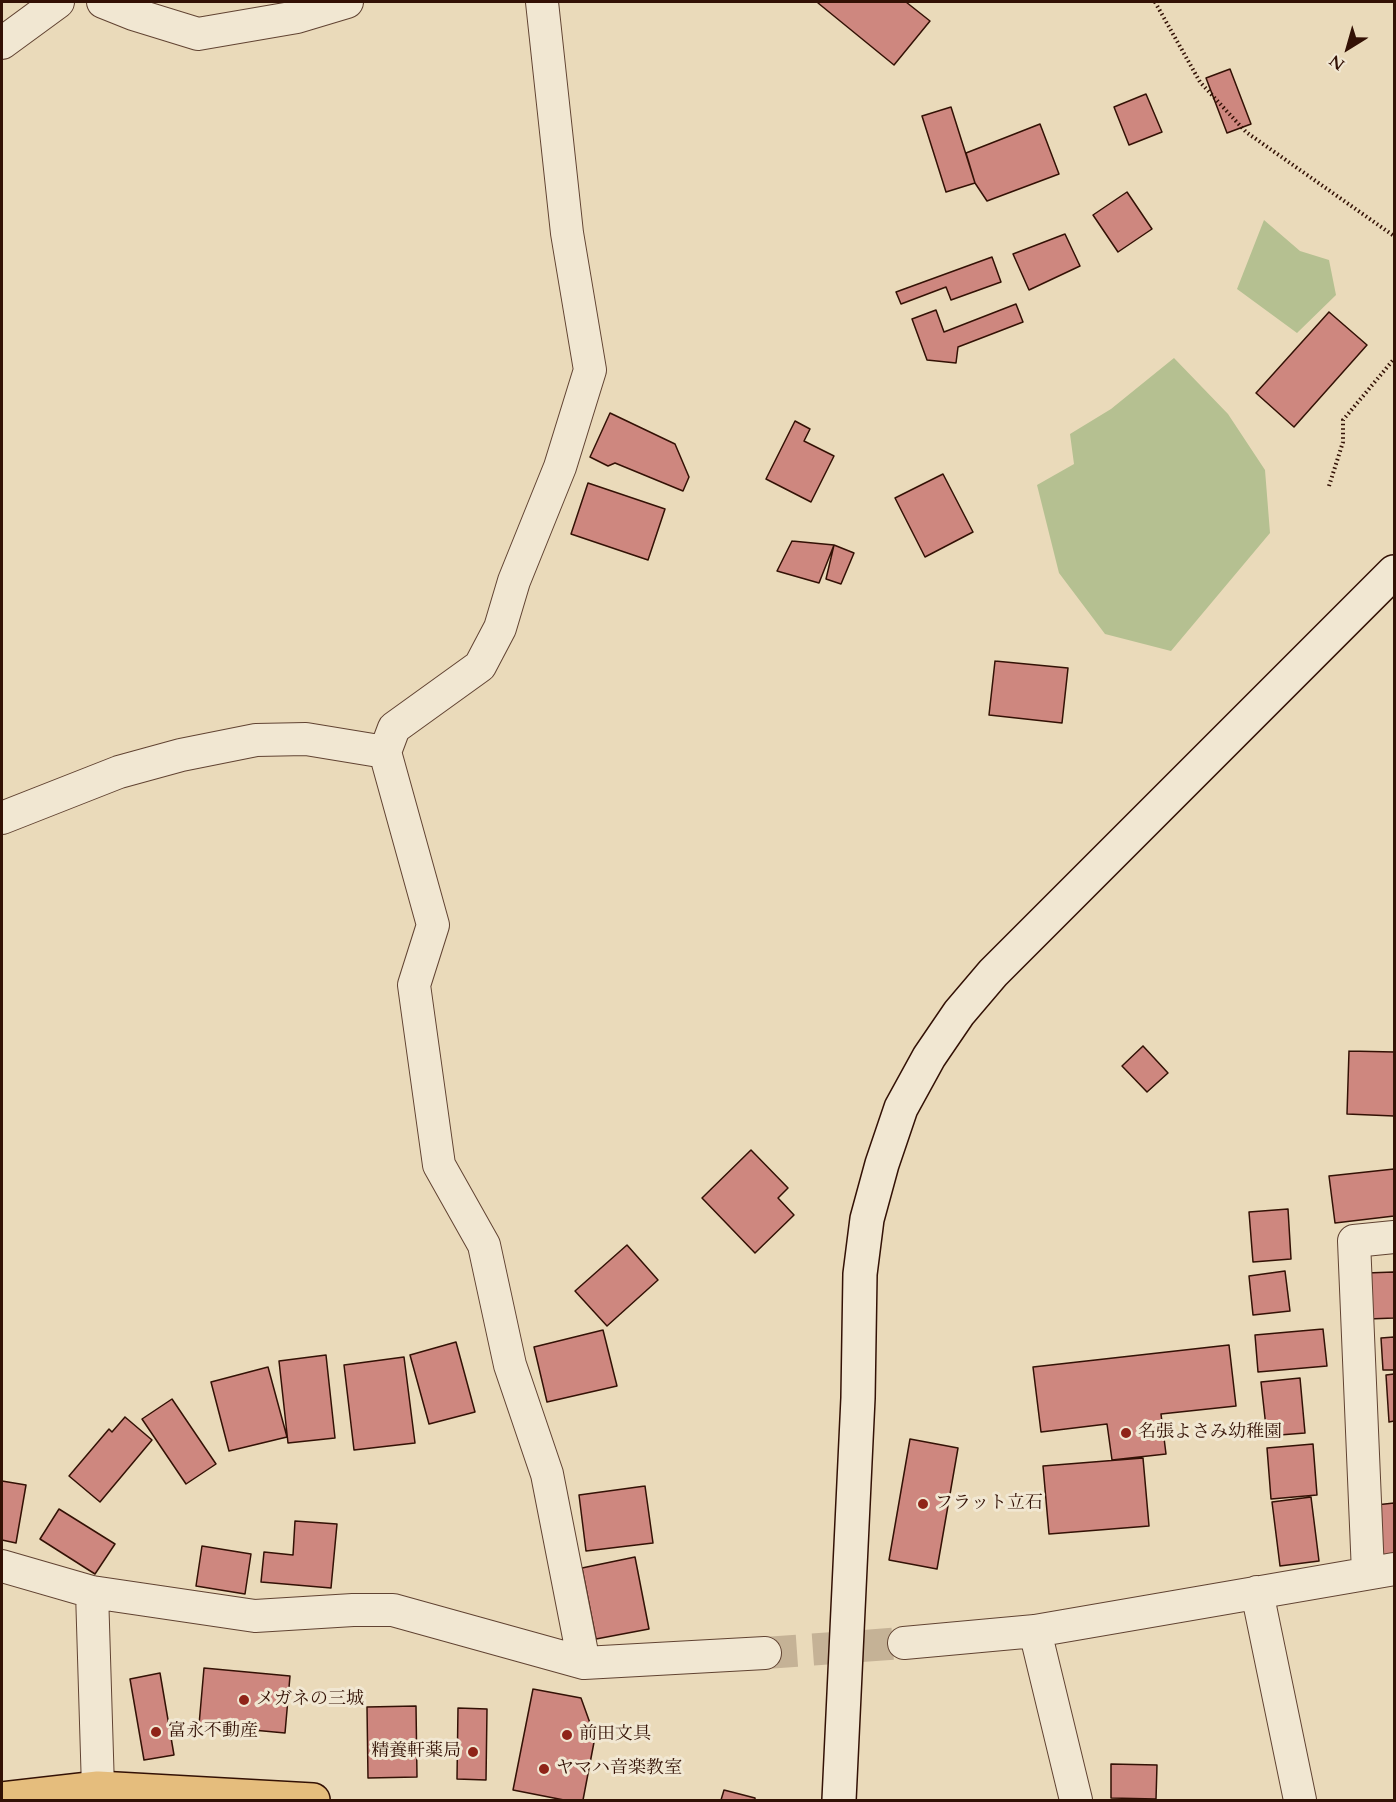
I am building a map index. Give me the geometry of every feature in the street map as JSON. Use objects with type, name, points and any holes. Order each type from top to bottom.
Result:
[{"type":"highway","points":[[2,1799],[100,1794],[313,1800]]},
{"type":"street","points":[[2,44],[58,2]]},
{"type":"street","points":[[103,2],[198,34],[297,17],[347,2]]},
{"type":"street","points":[[542,2],[567,232],[590,370],[560,467],[514,580],[500,628],[480,666],[394,728],[385,752],[433,925],[414,985],[439,1165],[484,1245],[510,1365],[547,1474],[584,1662]]},
{"type":"street","points":[[839,1800],[858,1398],[860,1274],[867,1219],[901,1108],[929,1057],[959,1013],[993,973],[1395,572]]},
{"type":"street","points":[[2,818],[119,772],[181,755],[256,740],[306,739],[385,752]]},
{"type":"street","points":[[904,1643],[1035,1631],[1381,1571],[1354,1241],[1395,1237]]},
{"type":"street","points":[[2,1566],[92,1592],[255,1616],[393,1610],[584,1662],[765,1653]]},
{"type":"street","points":[[92,1592],[100,1794]]},
{"type":"street","points":[[1257,1592],[1300,1800]]},
{"type":"street","points":[[1035,1631],[1076,1800]]},
{"type":"path","points":[[1155,2],[1200,82],[1246,132],[1395,236]]},
{"type":"path","points":[[1329,486],[1343,442],[1343,420],[1395,359]]},
{"type":"green space","points":[[1264,220],[1300,251],[1329,260],[1336,295],[1297,333],[1237,289]]},
{"type":"green space","points":[[1174,358],[1228,414],[1265,470],[1270,533],[1171,651],[1105,634],[1059,573],[1037,485],[1074,464],[1070,434],[1111,409]]},
{"type":"building","points":[[906,2],[930,21],[894,65],[818,3]]},
{"type":"building","points":[[1230,69],[1251,124],[1227,133],[1206,78]]},
{"type":"building","points":[[1146,94],[1162,132],[1129,145],[1114,107]]},
{"type":"building","points":[[951,107],[975,183],[946,192],[922,116]]},
{"type":"building","points":[[1040,124],[1059,174],[987,201],[975,183],[966,153]]},
{"type":"building","points":[[1127,192],[1152,229],[1118,252],[1093,215]]},
{"type":"building","points":[[1065,234],[1080,266],[1029,290],[1013,254]]},
{"type":"building","points":[[992,257],[1001,282],[951,300],[946,287],[901,304],[896,292]]},
{"type":"building","points":[[1016,304],[1023,322],[958,347],[956,363],[927,360],[912,319],[936,310],[944,332]]},
{"type":"building","points":[[1329,312],[1367,345],[1294,427],[1256,393]]},
{"type":"building","points":[[610,413],[675,444],[689,477],[683,491],[615,463],[608,466],[590,457]]},
{"type":"building","points":[[795,421],[810,429],[804,441],[834,456],[811,502],[766,479]]},
{"type":"building","points":[[943,474],[973,532],[925,557],[895,498]]},
{"type":"building","points":[[588,483],[665,509],[648,560],[571,534]]},
{"type":"building","points":[[792,541],[834,545],[819,583],[777,571]]},
{"type":"building","points":[[834,545],[854,553],[841,584],[826,579]]},
{"type":"building","points":[[995,661],[1068,668],[1062,723],[989,715]]},
{"type":"building","points":[[1143,1046],[1168,1073],[1147,1092],[1122,1066]]},
{"type":"building","points":[[1349,1051],[1394,1052],[1394,1116],[1347,1114]]},
{"type":"building","points":[[751,1150],[788,1188],[778,1198],[794,1215],[755,1253],[702,1198]]},
{"type":"building","points":[[1394,1169],[1394,1216],[1335,1223],[1329,1176]]},
{"type":"building","points":[[1288,1209],[1291,1259],[1253,1262],[1249,1212]]},
{"type":"building","points":[[627,1245],[658,1280],[607,1326],[575,1291]]},
{"type":"building","points":[[1285,1271],[1290,1311],[1253,1315],[1249,1276]]},
{"type":"building","points":[[1394,1272],[1394,1318],[1368,1319],[1366,1273]]},
{"type":"building","points":[[1323,1329],[1327,1366],[1258,1372],[1255,1335]]},
{"type":"building","points":[[603,1330],[617,1386],[547,1402],[534,1347]]},
{"type":"building","points":[[1394,1337],[1394,1370],[1383,1370],[1381,1338]]},
{"type":"building","points":[[456,1342],[475,1412],[429,1424],[410,1355]]},
{"type":"building","points":[[1229,1345],[1236,1406],[1161,1414],[1166,1454],[1112,1460],[1107,1424],[1041,1432],[1033,1367]]},
{"type":"building","points":[[326,1355],[335,1438],[288,1443],[279,1361]]},
{"type":"building","points":[[404,1357],[415,1443],[354,1450],[344,1365]]},
{"type":"building","points":[[268,1367],[287,1437],[229,1451],[211,1382]]},
{"type":"building","points":[[1394,1374],[1394,1421],[1389,1422],[1386,1375]]},
{"type":"building","points":[[1300,1378],[1305,1433],[1267,1436],[1261,1382]]},
{"type":"building","points":[[172,1399],[216,1464],[186,1484],[142,1419]]},
{"type":"building","points":[[125,1417],[152,1440],[100,1502],[69,1476],[109,1429],[112,1432]]},
{"type":"building","name":"フラット立石","points":[[910,1439],[958,1448],[937,1569],[889,1560]]},
{"type":"building","points":[[1313,1444],[1317,1495],[1271,1499],[1267,1448]]},
{"type":"building","points":[[1143,1458],[1149,1526],[1049,1534],[1043,1466]]},
{"type":"building","points":[[2,1481],[26,1485],[16,1543],[2,1540]]},
{"type":"building","points":[[645,1486],[653,1543],[586,1551],[579,1495]]},
{"type":"building","points":[[1311,1497],[1319,1561],[1280,1566],[1272,1502]]},
{"type":"building","points":[[1394,1503],[1394,1554],[1382,1556],[1376,1505]]},
{"type":"building","points":[[59,1509],[115,1544],[95,1574],[40,1539]]},
{"type":"building","points":[[295,1521],[337,1524],[331,1588],[261,1582],[264,1552],[293,1555]]},
{"type":"building","points":[[202,1546],[251,1554],[245,1594],[196,1586]]},
{"type":"building","points":[[635,1557],[649,1629],[596,1639],[582,1568]]},
{"type":"building","name":"メガネの三城","points":[[204,1668],[290,1676],[285,1733],[199,1725]]},
{"type":"building","points":[[160,1673],[174,1755],[144,1760],[130,1679]]},
{"type":"building","points":[[533,1689],[581,1698],[595,1737],[583,1800],[564,1800],[513,1790]]},
{"type":"building","points":[[416,1706],[417,1777],[368,1778],[367,1707]]},
{"type":"building","points":[[458,1708],[487,1709],[486,1780],[457,1779]]},
{"type":"building","points":[[1111,1764],[1157,1765],[1156,1799],[1111,1798]]},
{"type":"building","points":[[724,1790],[755,1798],[755,1800],[721,1800]]},
{"type":"tunnel","points":[[765,1653],[904,1643]]},
{"type":"place","name":"名張よさみ幼稚園","points":[[1126,1433]]},
{"type":"place","name":"フラット立石","points":[[923,1504]]},
{"type":"place","name":"メガネの三城","points":[[244,1700]]},
{"type":"place","name":"富永不動産","points":[[156,1732]]},
{"type":"place","name":"前田文具","points":[[567,1735]]},
{"type":"place","name":"精養軒薬局","points":[[473,1752]]},
{"type":"place","name":"ヤマハ音楽教室","points":[[544,1769]]}]
